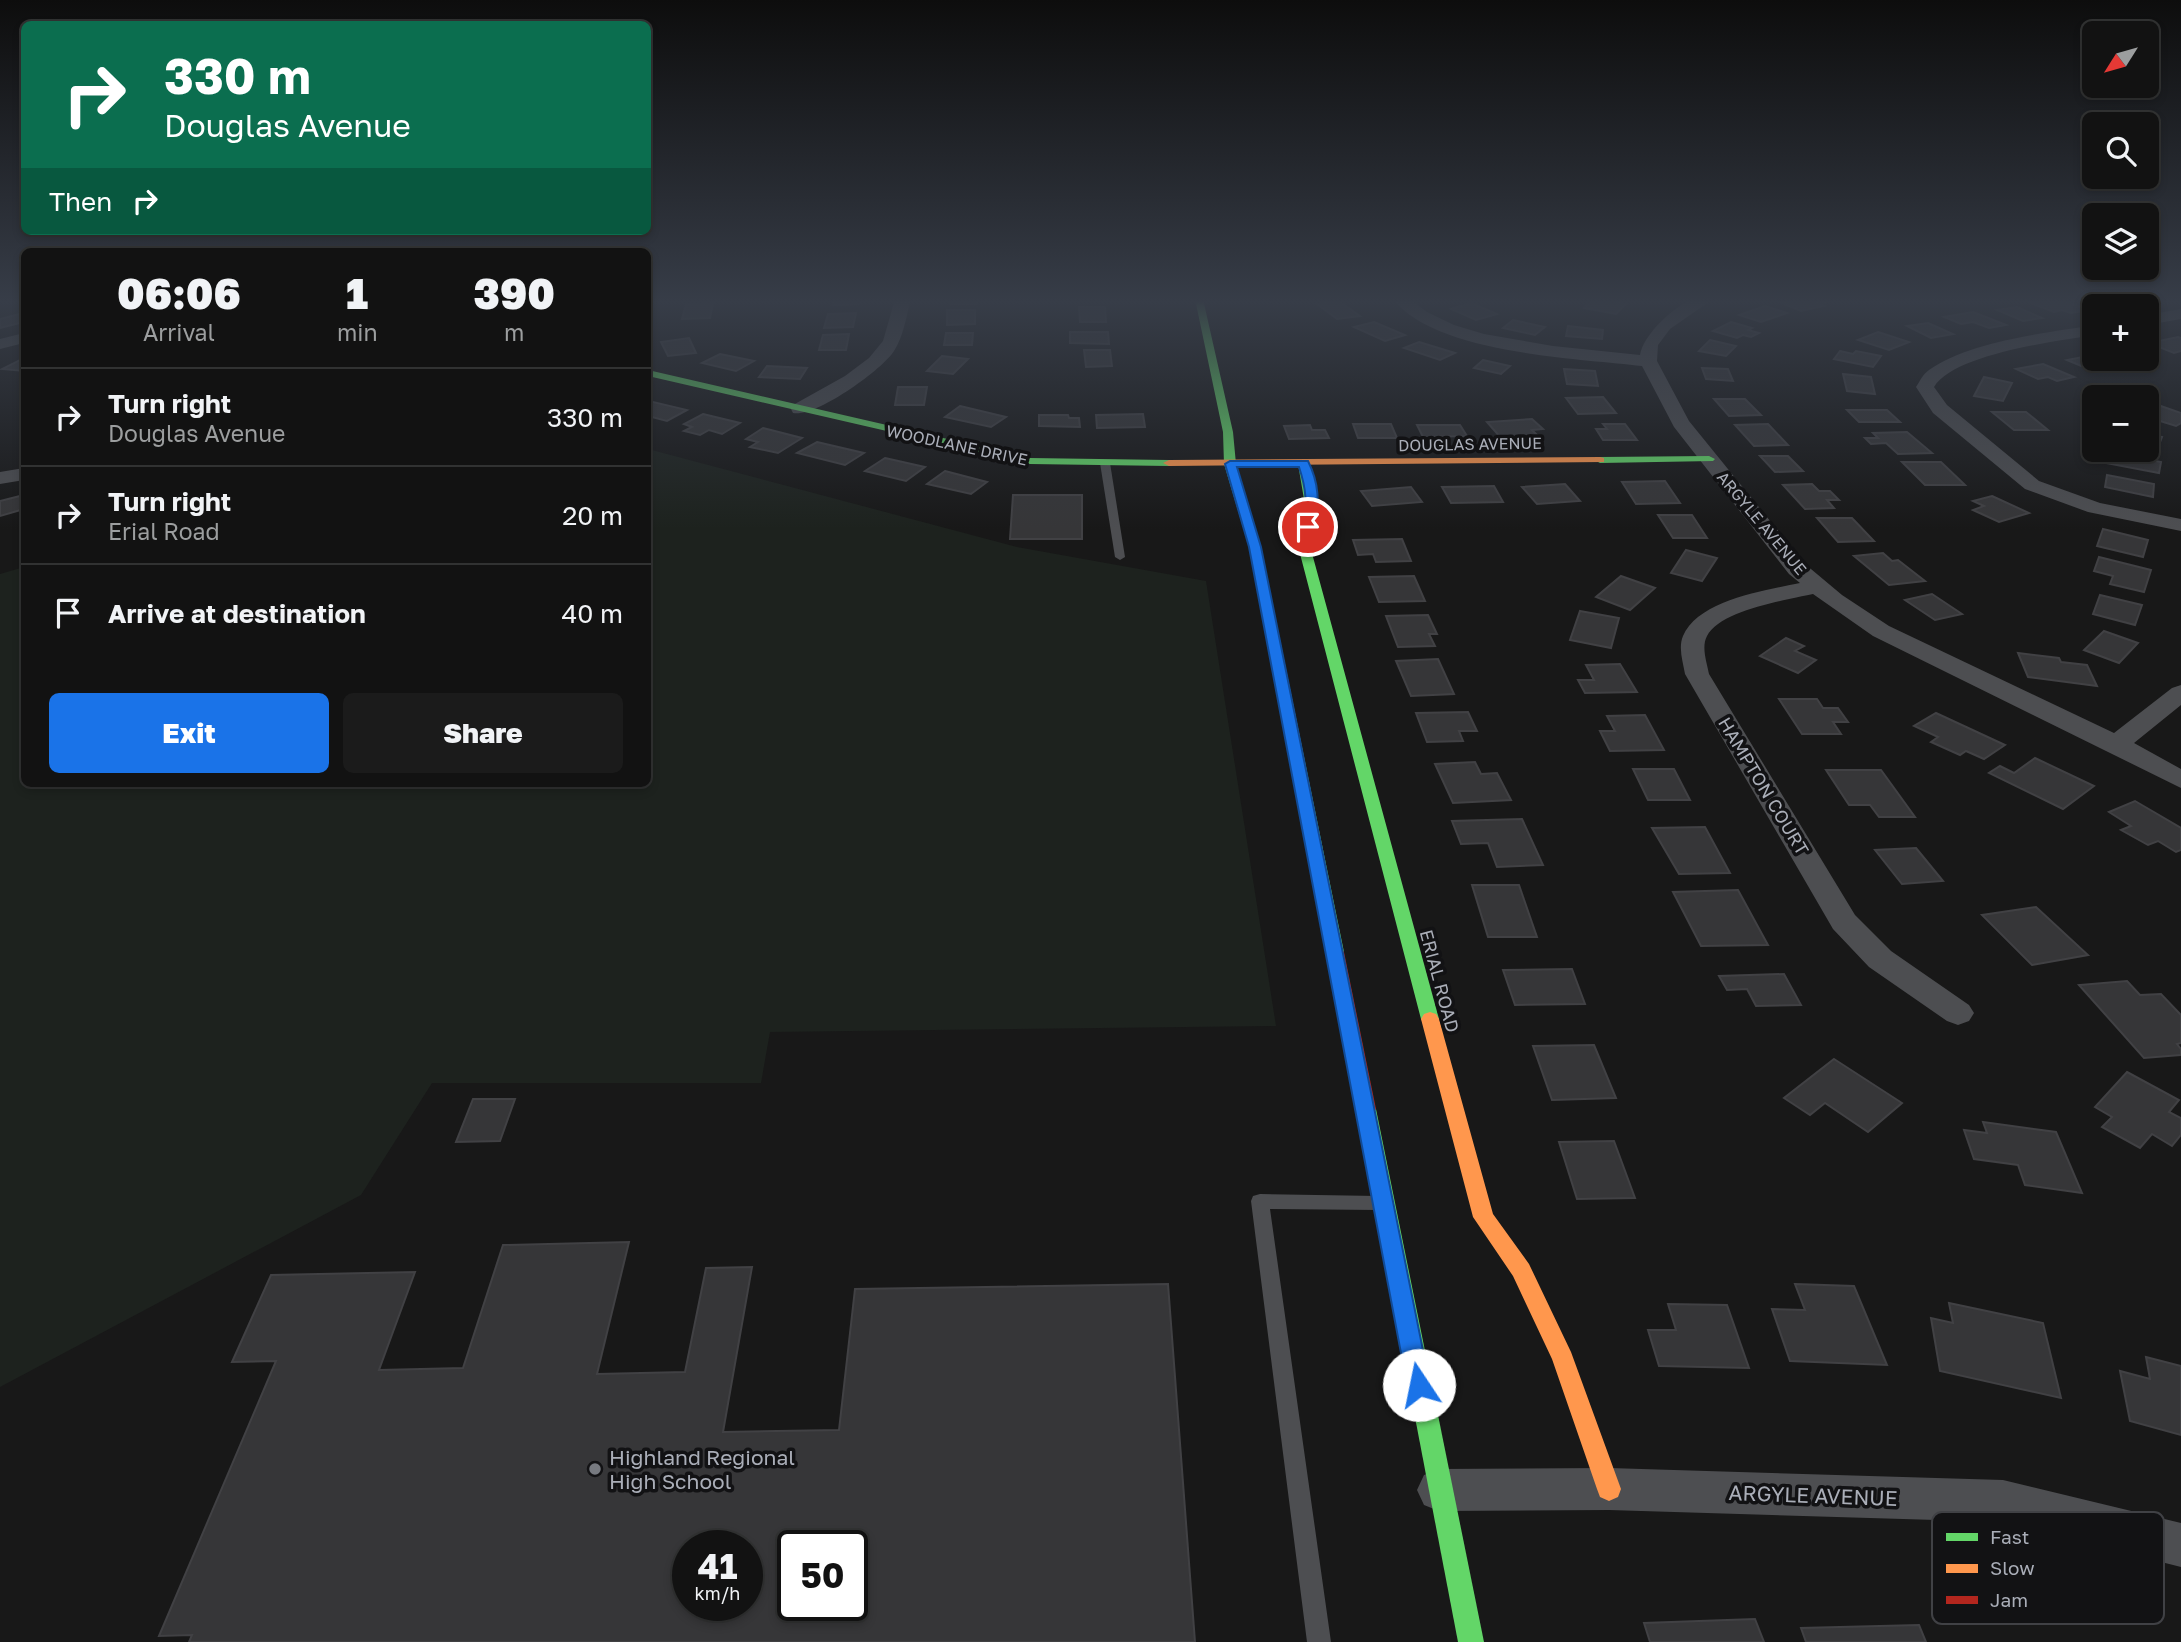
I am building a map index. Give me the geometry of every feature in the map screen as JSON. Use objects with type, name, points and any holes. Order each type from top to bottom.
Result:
[{"type":"street","name":"WOODLANE DRIVE","points":[[659,376],[1030,461],[1230,464]]},
{"type":"street","points":[[800,409],[855,376]]},
{"type":"street","points":[[1216,376],[1228,432],[1230,464],[1255,547],[1471,1642]]},
{"type":"street","name":"ARGYLE AVENUE","points":[[1656,376],[1681,423],[1797,569],[1816,586],[1881,631],[2116,744],[2181,780]]},
{"type":"street","points":[[1930,376],[1925,387],[1940,409],[2032,485],[2095,508],[2181,525]]},
{"type":"street","points":[[0,459],[13,476]]},
{"type":"street","name":"DOUGLAS AVENUE","points":[[1230,464],[1709,459]]},
{"type":"street","name":"ERIAL ROAD","points":[[1304,464],[1311,486],[1313,508],[1304,546],[1483,1217],[1521,1270],[1563,1359],[1609,1489]]},
{"type":"street","name":"HAMPTON COURT","points":[[1816,586],[1713,616],[1696,633],[1693,648],[1697,674],[1844,922],[1880,959],[1958,1013]]},
{"type":"street","points":[[2116,744],[2181,693]]},
{"type":"street","name":"ARGYLE AVENUE","points":[[1439,1490],[1609,1489],[2003,1501],[2048,1512]]},
{"type":"street","name":"ARGYLE AVENUE","points":[[2164,1541],[2181,1545]]},
{"type":"lane","points":[[1105,463],[1120,557]]},
{"type":"lane","points":[[1319,1642],[1260,1201],[1383,1203]]},
{"type":"shaded area","points":[[651,450],[1017,547],[1206,581],[1276,1026],[770,1032],[761,1083],[432,1083],[361,1195],[0,1387],[0,574],[21,568],[21,787],[651,787]]},
{"type":"building","points":[[760,376],[802,376],[800,379]]},
{"type":"building","points":[[1565,376],[1596,376],[1598,386],[1567,384]]},
{"type":"building","points":[[1705,376],[1731,376],[1733,381],[1706,379]]},
{"type":"building","points":[[1843,376],[1871,377],[1875,394],[1847,391]]},
{"type":"building","points":[[2031,376],[2074,377],[2057,381],[2048,377],[2038,379]]},
{"type":"building","points":[[1984,377],[2012,383],[2003,401],[1974,396]]},
{"type":"building","points":[[898,387],[927,387],[924,405],[895,405]]},
{"type":"building","points":[[1603,397],[1616,413],[1578,414],[1566,398]]},
{"type":"building","points":[[1714,399],[1745,399],[1761,415],[1729,416]]},
{"type":"building","points":[[651,401],[687,410],[667,421],[651,417]]},
{"type":"building","points":[[2159,405],[2181,413],[2181,423],[2176,426],[2159,421]]},
{"type":"building","points":[[960,406],[1006,417],[991,427],[945,417]]},
{"type":"building","points":[[1847,410],[1887,410],[1900,422],[1859,422]]},
{"type":"building","points":[[1992,412],[2026,412],[2048,430],[2014,430]]},
{"type":"building","points":[[703,414],[740,423],[722,434],[709,430],[700,435],[684,431],[692,427],[684,424]]},
{"type":"building","points":[[1143,414],[1145,427],[1097,428],[1096,415]]},
{"type":"building","points":[[1039,415],[1068,415],[1069,418],[1079,418],[1080,427],[1039,426]]},
{"type":"building","points":[[1532,419],[1543,429],[1532,430],[1537,435],[1501,438],[1487,422]]},
{"type":"building","points":[[1353,424],[1391,424],[1397,438],[1358,438]]},
{"type":"building","points":[[1603,424],[1625,424],[1637,440],[1603,440],[1596,429],[1607,429]]},
{"type":"building","points":[[1768,424],[1788,445],[1754,446],[1735,425]]},
{"type":"building","points":[[1310,425],[1312,430],[1325,430],[1329,438],[1289,439],[1284,426]]},
{"type":"building","points":[[1417,425],[1460,425],[1467,436],[1423,437]]},
{"type":"building","points":[[763,428],[802,438],[778,453],[750,447],[758,442],[746,439]]},
{"type":"building","points":[[1907,432],[1932,453],[1898,454],[1886,443],[1871,444],[1865,438],[1878,438],[1873,433]]},
{"type":"building","points":[[817,442],[864,453],[845,465],[797,453]]},
{"type":"building","points":[[1760,456],[1788,456],[1803,471],[1775,472]]},
{"type":"building","points":[[885,458],[925,467],[906,481],[865,471]]},
{"type":"building","points":[[1902,462],[1941,462],[1965,485],[1925,485]]},
{"type":"building","points":[[2106,462],[2161,462],[2159,473]]},
{"type":"building","points":[[945,471],[987,482],[971,494],[927,484]]},
{"type":"building","points":[[2107,475],[2154,484],[2153,497],[2105,487]]},
{"type":"building","points":[[1665,481],[1680,503],[1636,504],[1622,482]]},
{"type":"building","points":[[1565,484],[1580,501],[1537,504],[1522,487]]},
{"type":"building","points":[[1812,484],[1819,491],[1830,491],[1839,500],[1827,500],[1834,508],[1805,509],[1783,485]]},
{"type":"building","points":[[1494,486],[1503,502],[1451,503],[1442,487]]},
{"type":"building","points":[[1411,487],[1422,502],[1372,506],[1361,491]]},
{"type":"building","points":[[1013,495],[1082,495],[1082,539],[1010,539]]},
{"type":"building","points":[[20,496],[21,510],[0,516],[0,501]]},
{"type":"building","points":[[1992,496],[2029,513],[1999,522],[1973,510],[1984,506],[1973,501]]},
{"type":"building","points":[[1658,515],[1692,515],[1707,538],[1673,538]]},
{"type":"building","points":[[1817,518],[1852,518],[1874,541],[1838,542]]},
{"type":"building","points":[[2103,529],[2148,540],[2143,557],[2097,546]]},
{"type":"building","points":[[1402,539],[1411,561],[1376,562],[1373,554],[1358,555],[1353,540]]},
{"type":"building","points":[[1686,550],[1717,558],[1702,581],[1671,573]]},
{"type":"building","points":[[1883,553],[1892,561],[1898,560],[1925,581],[1889,585],[1854,556]]},
{"type":"building","points":[[2099,557],[2151,570],[2144,592],[2110,584],[2113,576],[2094,571]]},
{"type":"building","points":[[1414,576],[1425,601],[1379,602],[1369,577]]},
{"type":"building","points":[[1621,576],[1655,588],[1630,610],[1596,597]]},
{"type":"building","points":[[1932,594],[1962,614],[1935,620],[1905,600]]},
{"type":"building","points":[[2100,595],[2142,605],[2135,625],[2093,614]]},
{"type":"building","points":[[1580,611],[1619,618],[1611,648],[1570,640]]},
{"type":"building","points":[[1428,615],[1437,634],[1429,634],[1435,646],[1398,647],[1386,616]]},
{"type":"building","points":[[2104,631],[2138,643],[2119,663],[2084,650]]},
{"type":"building","points":[[1786,638],[1804,646],[1795,651],[1816,660],[1798,673],[1760,656]]},
{"type":"building","points":[[2018,653],[2087,665],[2097,686],[2028,677]]},
{"type":"building","points":[[1438,659],[1454,694],[1411,696],[1396,661]]},
{"type":"building","points":[[1620,664],[1637,692],[1585,693],[1578,680],[1594,680],[1586,665]]},
{"type":"building","points":[[1779,699],[1817,699],[1823,708],[1838,708],[1848,722],[1833,722],[1841,734],[1802,734]]},
{"type":"building","points":[[1468,712],[1477,731],[1459,731],[1463,741],[1427,742],[1416,713]]},
{"type":"building","points":[[1936,713],[2005,745],[1984,759],[1966,751],[1960,755],[1931,742],[1938,737],[1914,726]]},
{"type":"building","points":[[1645,715],[1664,750],[1610,751],[1600,731],[1615,731],[1607,716]]},
{"type":"building","points":[[2035,758],[2094,786],[2063,809],[1989,773],[2000,766],[2014,773]]},
{"type":"building","points":[[1475,762],[1481,774],[1497,773],[1511,800],[1453,803],[1435,764]]},
{"type":"building","points":[[1633,769],[1674,769],[1690,800],[1648,800]]},
{"type":"building","points":[[1826,770],[1881,770],[1915,817],[1879,817],[1870,805],[1849,805]]},
{"type":"building","points":[[2135,801],[2181,828],[2181,850],[2176,852],[2158,841],[2148,845],[2121,830],[2131,826],[2109,812]]},
{"type":"building","points":[[1522,819],[1543,865],[1497,867],[1488,843],[1461,844],[1452,821]]},
{"type":"building","points":[[1705,827],[1730,873],[1679,874],[1652,828]]},
{"type":"building","points":[[1916,848],[1943,881],[1902,884],[1875,850]]},
{"type":"building","points":[[1472,885],[1519,885],[1537,937],[1488,937]]},
{"type":"building","points":[[1738,890],[1768,945],[1701,946],[1673,892]]},
{"type":"building","points":[[2036,907],[2088,955],[2032,965],[1982,915]]},
{"type":"building","points":[[1572,969],[1585,1004],[1515,1005],[1503,970]]},
{"type":"building","points":[[1784,974],[1801,1005],[1756,1006],[1747,989],[1727,990],[1719,976]]},
{"type":"building","points":[[2127,981],[2140,995],[2161,994],[2181,1015],[2181,1043],[2177,1044],[2181,1055],[2144,1058],[2079,985]]},
{"type":"building","points":[[1594,1045],[1616,1098],[1552,1100],[1533,1046]]},
{"type":"building","points":[[1834,1059],[1902,1103],[1868,1132],[1825,1103],[1810,1115],[1784,1098]]},
{"type":"building","points":[[2127,1072],[2179,1100],[2169,1112],[2181,1118],[2181,1135],[2172,1146],[2152,1134],[2140,1148],[2102,1127],[2112,1117],[2095,1107]]},
{"type":"building","points":[[473,1099],[515,1099],[500,1141],[456,1142]]},
{"type":"building","points":[[1983,1122],[2056,1132],[2082,1193],[2025,1185],[2018,1165],[1974,1159],[1964,1130],[1987,1133]]},
{"type":"building","points":[[1614,1141],[1635,1198],[1577,1199],[1559,1142]]},
{"type":"building","points":[[629,1242],[597,1374],[685,1372],[706,1268],[752,1267],[723,1432],[839,1430],[855,1289],[1168,1284],[1195,1642],[189,1642],[192,1635],[159,1636],[276,1361],[232,1362],[271,1275],[415,1272],[379,1370],[463,1368],[503,1245]]},
{"type":"building","points":[[1795,1284],[1854,1286],[1887,1365],[1790,1361],[1772,1309],[1805,1310]]},
{"type":"building","points":[[1949,1303],[2043,1323],[2061,1398],[1940,1371],[1931,1318],[1953,1323]]},
{"type":"building","points":[[1668,1304],[1727,1305],[1749,1368],[1659,1366],[1648,1330],[1676,1330]]},
{"type":"building","points":[[2146,1357],[2181,1366],[2181,1435],[2130,1421],[2120,1371],[2150,1379]]},
{"type":"building","points":[[1755,1619],[1764,1642],[1650,1642],[1644,1623]]},
{"type":"building","points":[[1919,1625],[1926,1642],[1806,1642],[1801,1628]]},
{"type":"traffic: fast","points":[[659,376],[1030,461],[1169,463]]},
{"type":"traffic: fast","points":[[1216,376],[1228,432],[1230,464],[1255,547],[1335,952]]},
{"type":"traffic: fast","points":[[1600,460],[1709,459]]},
{"type":"traffic: fast","points":[[1304,464],[1311,505],[1304,546],[1430,1019]]},
{"type":"traffic: fast","points":[[1366,1109],[1471,1642]]},
{"type":"traffic: slow","points":[[1169,463],[1600,460]]},
{"type":"traffic: slow","points":[[1430,1019],[1483,1217],[1521,1270],[1563,1359],[1609,1489]]},
{"type":"traffic: jam","points":[[1335,952],[1366,1109]]},
{"type":"place","name":"Highland Regional High School","points":[[595,1469]]},
{"type":"route","points":[[1308,527],[1313,508],[1311,486],[1304,464],[1230,464],[1255,547],[1419,1385]]}]
